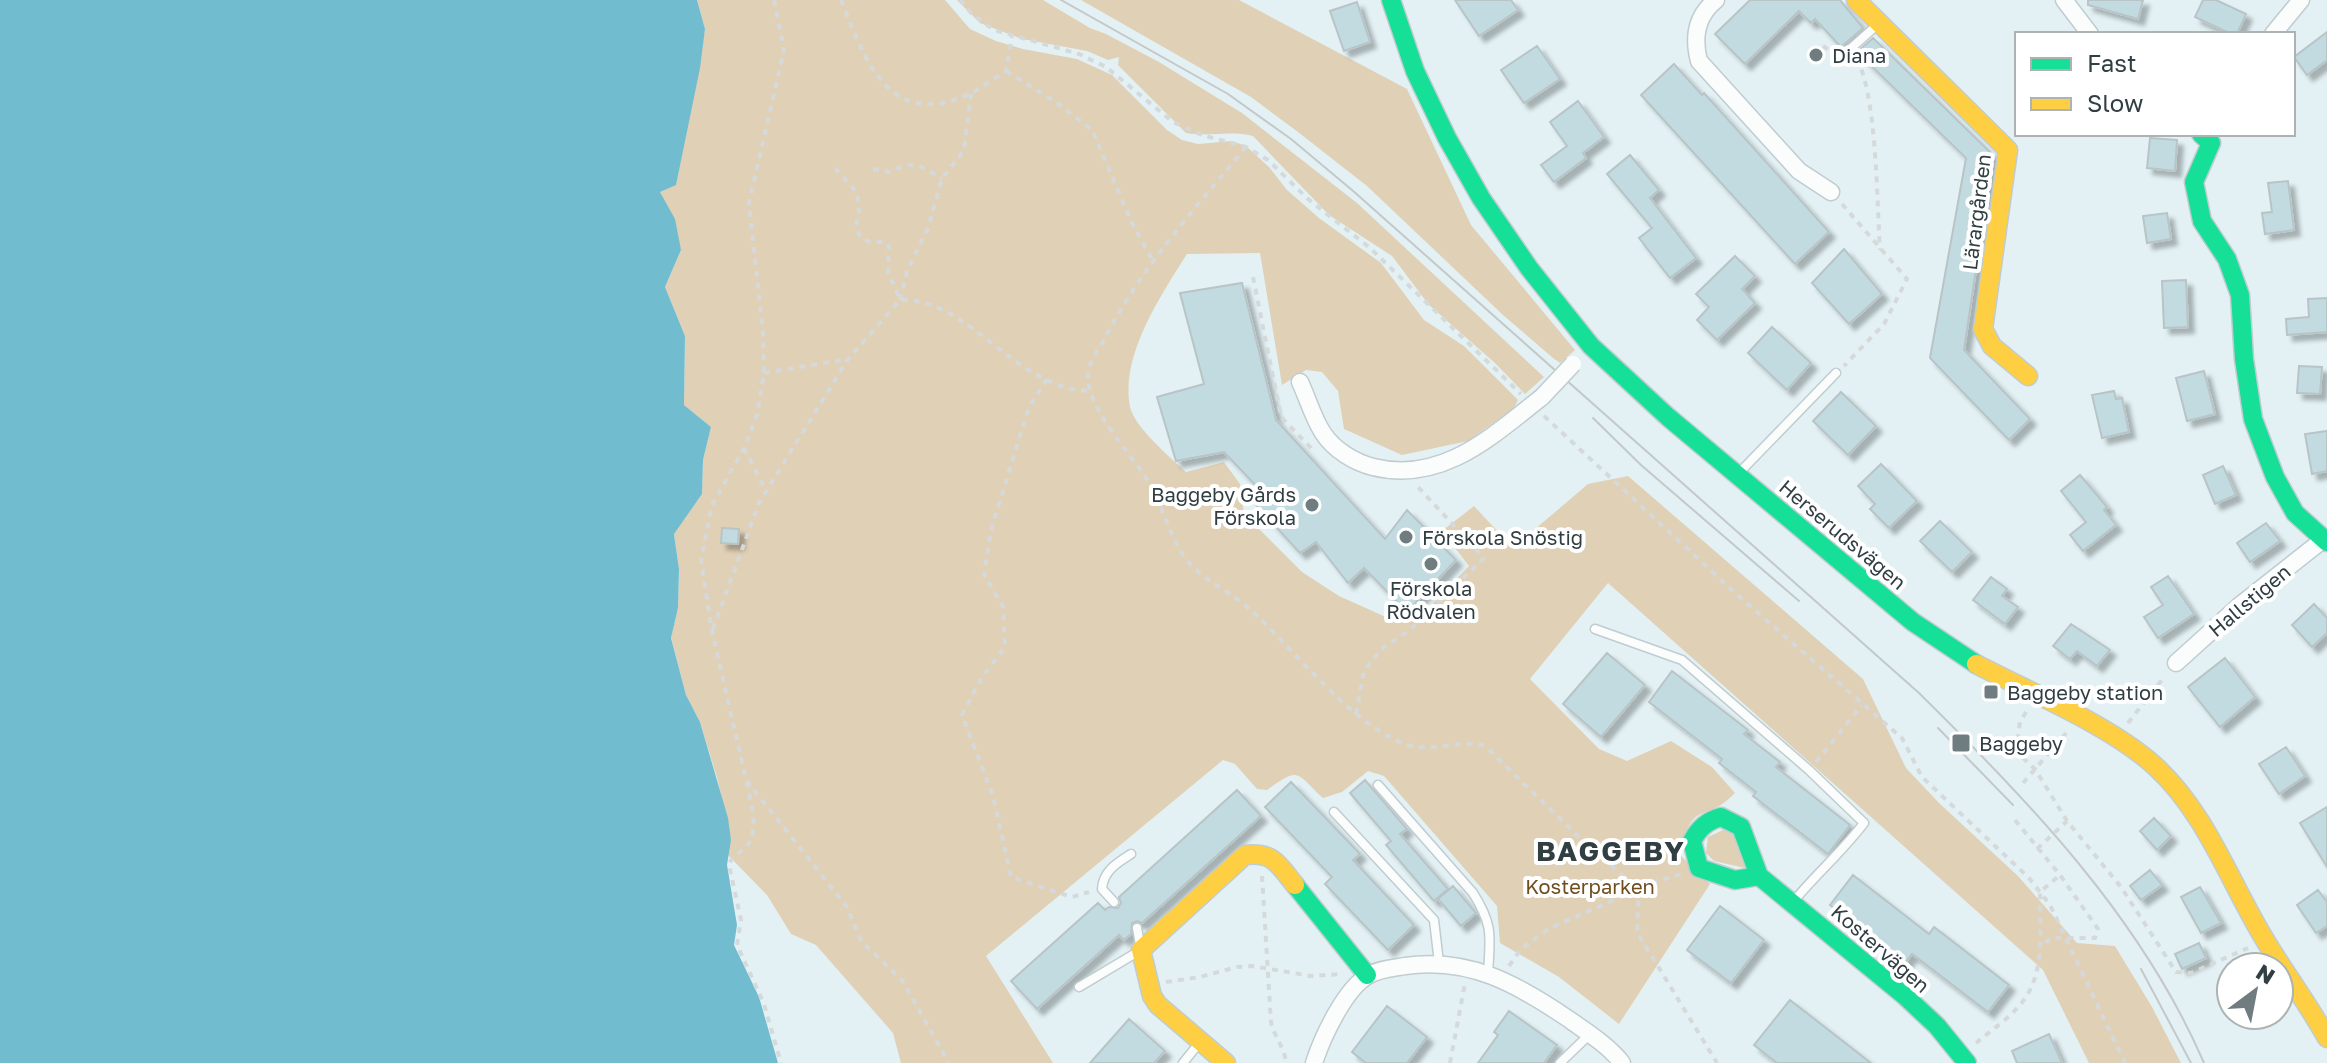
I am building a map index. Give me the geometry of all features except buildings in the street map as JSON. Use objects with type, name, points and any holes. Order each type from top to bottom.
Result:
[{"type":"street","name":"Herserudsvägen","points":[[1391,0],[1415,71],[1447,138],[1481,198],[1529,268],[1591,346],[1668,417],[1924,630],[1983,669],[2117,737],[2156,767],[2203,823],[2265,940],[2308,1003],[2327,1038]]},
{"type":"street","points":[[1716,0],[1706,8],[1698,26],[1694,43],[1699,61],[1799,171],[1831,192]]},
{"type":"street","name":"Lärargården","points":[[1856,0],[2008,150],[1983,329],[1992,346],[2028,376]]},
{"type":"street","points":[[2064,0],[2088,32]]},
{"type":"street","points":[[2275,32],[2301,0]]},
{"type":"street","points":[[2209,137],[2194,182],[2202,221],[2227,259],[2240,295],[2244,359],[2253,419],[2275,477],[2295,513],[2325,540]]},
{"type":"street","points":[[1300,382],[1323,433],[1357,463],[1401,471],[1436,468],[1481,444],[1537,401],[1591,346]]},
{"type":"street","name":"Hallstigen","points":[[2172,668],[2239,606],[2325,540]]},
{"type":"street","points":[[1721,817],[1741,827],[1759,876],[1735,880],[1699,868],[1692,841],[1702,825],[1721,817]]},
{"type":"street","points":[[1226,1063],[1158,1005],[1148,981],[1141,950],[1245,855],[1263,853],[1274,859],[1366,973]]},
{"type":"street","name":"Kostervägen","points":[[1759,876],[1905,996],[1964,1059]]},
{"type":"street","points":[[1314,1063],[1321,1040],[1343,1002],[1366,973],[1439,963],[1488,974],[1545,1003],[1590,1034],[1622,1063]]},
{"type":"lane","points":[[1849,50],[1878,24]]},
{"type":"lane","points":[[1738,474],[1836,373]]},
{"type":"lane","points":[[1595,629],[1682,660],[1809,770],[1864,823],[1844,850],[1818,872],[1793,902]]},
{"type":"lane","points":[[1378,785],[1473,893],[1485,911],[1491,925],[1488,974]]},
{"type":"lane","points":[[1334,812],[1434,920],[1439,963]]},
{"type":"lane","points":[[1114,902],[1102,889],[1102,879],[1114,864],[1131,854]]},
{"type":"lane","points":[[1079,987],[1141,950],[1137,928]]},
{"type":"lane","points":[[1560,1063],[1590,1034]]},
{"type":"lane","points":[[1183,1063],[1201,1042]]},
{"type":"path","points":[[774,0],[784,50],[749,203],[763,333],[764,373],[757,415],[744,448],[712,505],[701,560],[712,631],[755,827],[748,846],[730,859],[729,865],[741,920],[737,945],[764,1004],[781,1063]]},
{"type":"path","points":[[841,0],[861,51],[884,86],[913,104],[943,103],[971,94],[1006,71],[1012,37]]},
{"type":"path","points":[[960,0],[971,13],[994,30],[1079,54],[1106,67],[1173,122],[1202,135],[1246,147],[1268,160],[1308,199],[1370,248],[1537,401],[1734,592],[1902,738],[1922,777],[2029,878],[2050,905],[2125,1063]]},
{"type":"path","points":[[1849,50],[1860,65],[1870,106],[1880,250]]},
{"type":"path","points":[[1006,71],[1060,105],[1092,130],[1133,225],[1154,262]]},
{"type":"path","points":[[712,631],[759,503],[848,359],[900,300],[907,271],[928,228],[942,179],[964,150],[971,94]]},
{"type":"path","points":[[1246,147],[1124,302],[1088,369],[1092,391],[1109,431],[1147,479],[1183,555],[1200,574],[1250,609],[1356,714],[1403,743],[1424,749],[1473,742],[1485,746],[1586,844],[1639,890]]},
{"type":"path","points":[[873,169],[890,172],[903,165],[919,165],[942,179]]},
{"type":"path","points":[[835,168],[857,193],[859,212],[856,226],[861,238],[870,242],[886,242],[889,247],[888,271],[900,300]]},
{"type":"path","points":[[1831,192],[1907,279],[1884,324],[1836,373]]},
{"type":"path","points":[[1253,277],[1281,417],[1314,451],[1339,450]]},
{"type":"path","points":[[900,300],[915,299],[952,314],[1025,370],[1077,391],[1092,391]]},
{"type":"path","points":[[764,373],[848,359]]},
{"type":"path","points":[[1047,379],[1029,407],[991,530],[984,574],[1003,607],[1005,647],[982,677],[962,715],[993,796],[1011,877],[1072,897],[1092,891]]},
{"type":"path","points":[[744,448],[766,491]]},
{"type":"path","points":[[1356,714],[1364,671],[1381,649],[1410,630],[1484,558],[1401,471]]},
{"type":"path","points":[[2117,737],[2172,668]]},
{"type":"path","points":[[1809,770],[1862,705]]},
{"type":"path","points":[[2036,712],[2028,708],[2020,722],[2018,735],[2023,758],[2035,769],[2067,821],[2121,887],[2176,972],[2182,975],[2191,973],[2265,940]]},
{"type":"path","points":[[2023,783],[2078,717]]},
{"type":"path","points":[[746,780],[847,907],[861,941],[902,980],[949,1063]]},
{"type":"path","points":[[2015,820],[2060,875],[2098,929],[2095,938],[2052,938],[2039,947]]},
{"type":"path","points":[[2037,849],[2067,821]]},
{"type":"path","points":[[1263,853],[1261,889],[1271,1022],[1286,1063]]},
{"type":"path","points":[[1512,962],[1521,949],[1544,931],[1699,868]]},
{"type":"path","points":[[1964,1059],[2026,997],[2036,973],[2040,892],[2060,875]]},
{"type":"path","points":[[1639,890],[1637,932],[1717,1063]]},
{"type":"path","points":[[1148,981],[1180,980],[1237,967],[1311,976],[1366,973]]},
{"type":"path","points":[[1450,1063],[1463,989],[1470,968]]},
{"type":"green space","name":"Kosterparken","points":[[697,0],[945,0],[970,29],[996,41],[1077,59],[1112,75],[1167,130],[1182,140],[1198,144],[1232,141],[1246,146],[1269,167],[1287,190],[1319,218],[1381,263],[1424,320],[1464,346],[1518,400],[1514,408],[1468,441],[1402,455],[1344,429],[1338,391],[1322,372],[1306,370],[1282,385],[1260,253],[1187,254],[1145,327],[1131,367],[1129,387],[1133,415],[1163,450],[1186,472],[1224,462],[1240,484],[1244,514],[1302,572],[1339,596],[1388,618],[1417,620],[1469,566],[1442,531],[1474,506],[1513,548],[1588,484],[1628,476],[1863,679],[1906,768],[2018,876],[2077,943],[2115,946],[2181,1063],[2089,1063],[2043,970],[1608,583],[1530,679],[1599,749],[1627,761],[1671,741],[1712,767],[1735,793],[1715,808],[1700,814],[1689,825],[1680,855],[1710,884],[1619,1024],[1559,977],[1500,943],[1497,906],[1384,776],[1368,771],[1342,792],[1323,798],[1297,775],[1286,777],[1267,790],[1257,789],[1235,764],[1223,760],[986,956],[1053,1063],[901,1063],[893,1033],[816,945],[791,934],[767,895],[727,854],[731,840],[718,781],[700,722],[686,695],[671,637],[678,608],[679,569],[674,533],[702,494],[703,460],[711,427],[684,405],[685,336],[665,287],[681,250],[660,192],[676,184],[705,29]]},
{"type":"green space","points":[[957,0],[1043,0],[1090,28],[1159,62],[1242,113],[1357,203],[1544,377],[1525,394],[1429,305],[1392,256],[1329,215],[1253,136],[1186,133],[1118,65],[1119,57],[1108,60],[1087,51],[1022,39],[980,23]]},
{"type":"green space","points":[[1081,0],[1239,0],[1407,89],[1471,225],[1575,350],[1560,363],[1503,315],[1367,186],[1298,132],[1251,97]]},
{"type":"green space","points":[[1723,830],[1733,834],[1745,868],[1714,861],[1706,853],[1708,837]]},
{"type":"water","points":[[0,0],[697,0],[705,29],[700,68],[676,185],[660,192],[675,219],[681,250],[665,287],[685,336],[684,405],[711,427],[703,460],[702,494],[674,534],[679,569],[678,608],[671,638],[686,695],[700,722],[728,818],[731,840],[727,865],[737,925],[734,945],[759,997],[778,1063],[0,1063]]},
{"type":"tram line","points":[[1061,0],[1228,94],[1291,139],[1919,693],[2002,777],[2080,864],[2148,959],[2204,1063]]},
{"type":"tram line","points":[[1593,418],[1641,465],[1799,601]]},
{"type":"tram line","points":[[1938,728],[2013,805]]},
{"type":"tram line","points":[[2141,969],[2191,1063]]},
{"type":"traffic: fast","points":[[1391,0],[1415,71],[1447,138],[1481,198],[1529,268],[1591,346],[1668,417],[1913,622],[1976,664]]},
{"type":"traffic: fast","points":[[2203,136],[2211,143],[2194,182],[2202,221],[2227,259],[2240,295],[2244,359],[2253,419],[2275,477],[2295,513],[2327,542]]},
{"type":"traffic: fast","points":[[1759,876],[1735,880],[1699,868],[1692,841],[1704,826],[1721,817],[1741,827],[1759,876],[1905,996],[1937,1026],[1967,1063]]},
{"type":"traffic: fast","points":[[1295,885],[1367,975]]},
{"type":"traffic: slow","points":[[1856,0],[2008,150],[1983,329],[1992,346],[2028,376]]},
{"type":"traffic: slow","points":[[1976,664],[2116,737],[2155,766],[2173,785],[2203,827],[2252,918],[2327,1038]]},
{"type":"traffic: slow","points":[[1226,1063],[1158,1005],[1152,996],[1141,950],[1245,855],[1269,858],[1295,885]]},
{"type":"place","name":"Diana","points":[[1816,55]]},
{"type":"place","name":"Baggeby Gårds Förskola","points":[[1312,505]]},
{"type":"place","name":"Förskola Snöstig","points":[[1406,537]]},
{"type":"place","name":"Förskola Rödvalen","points":[[1431,564]]},
{"type":"place","name":"Baggeby station","points":[[1991,692]]},
{"type":"place","name":"Baggeby","points":[[1961,743]]},
{"type":"district","name":"BAGGEBY","points":[[1611,850]]}]
